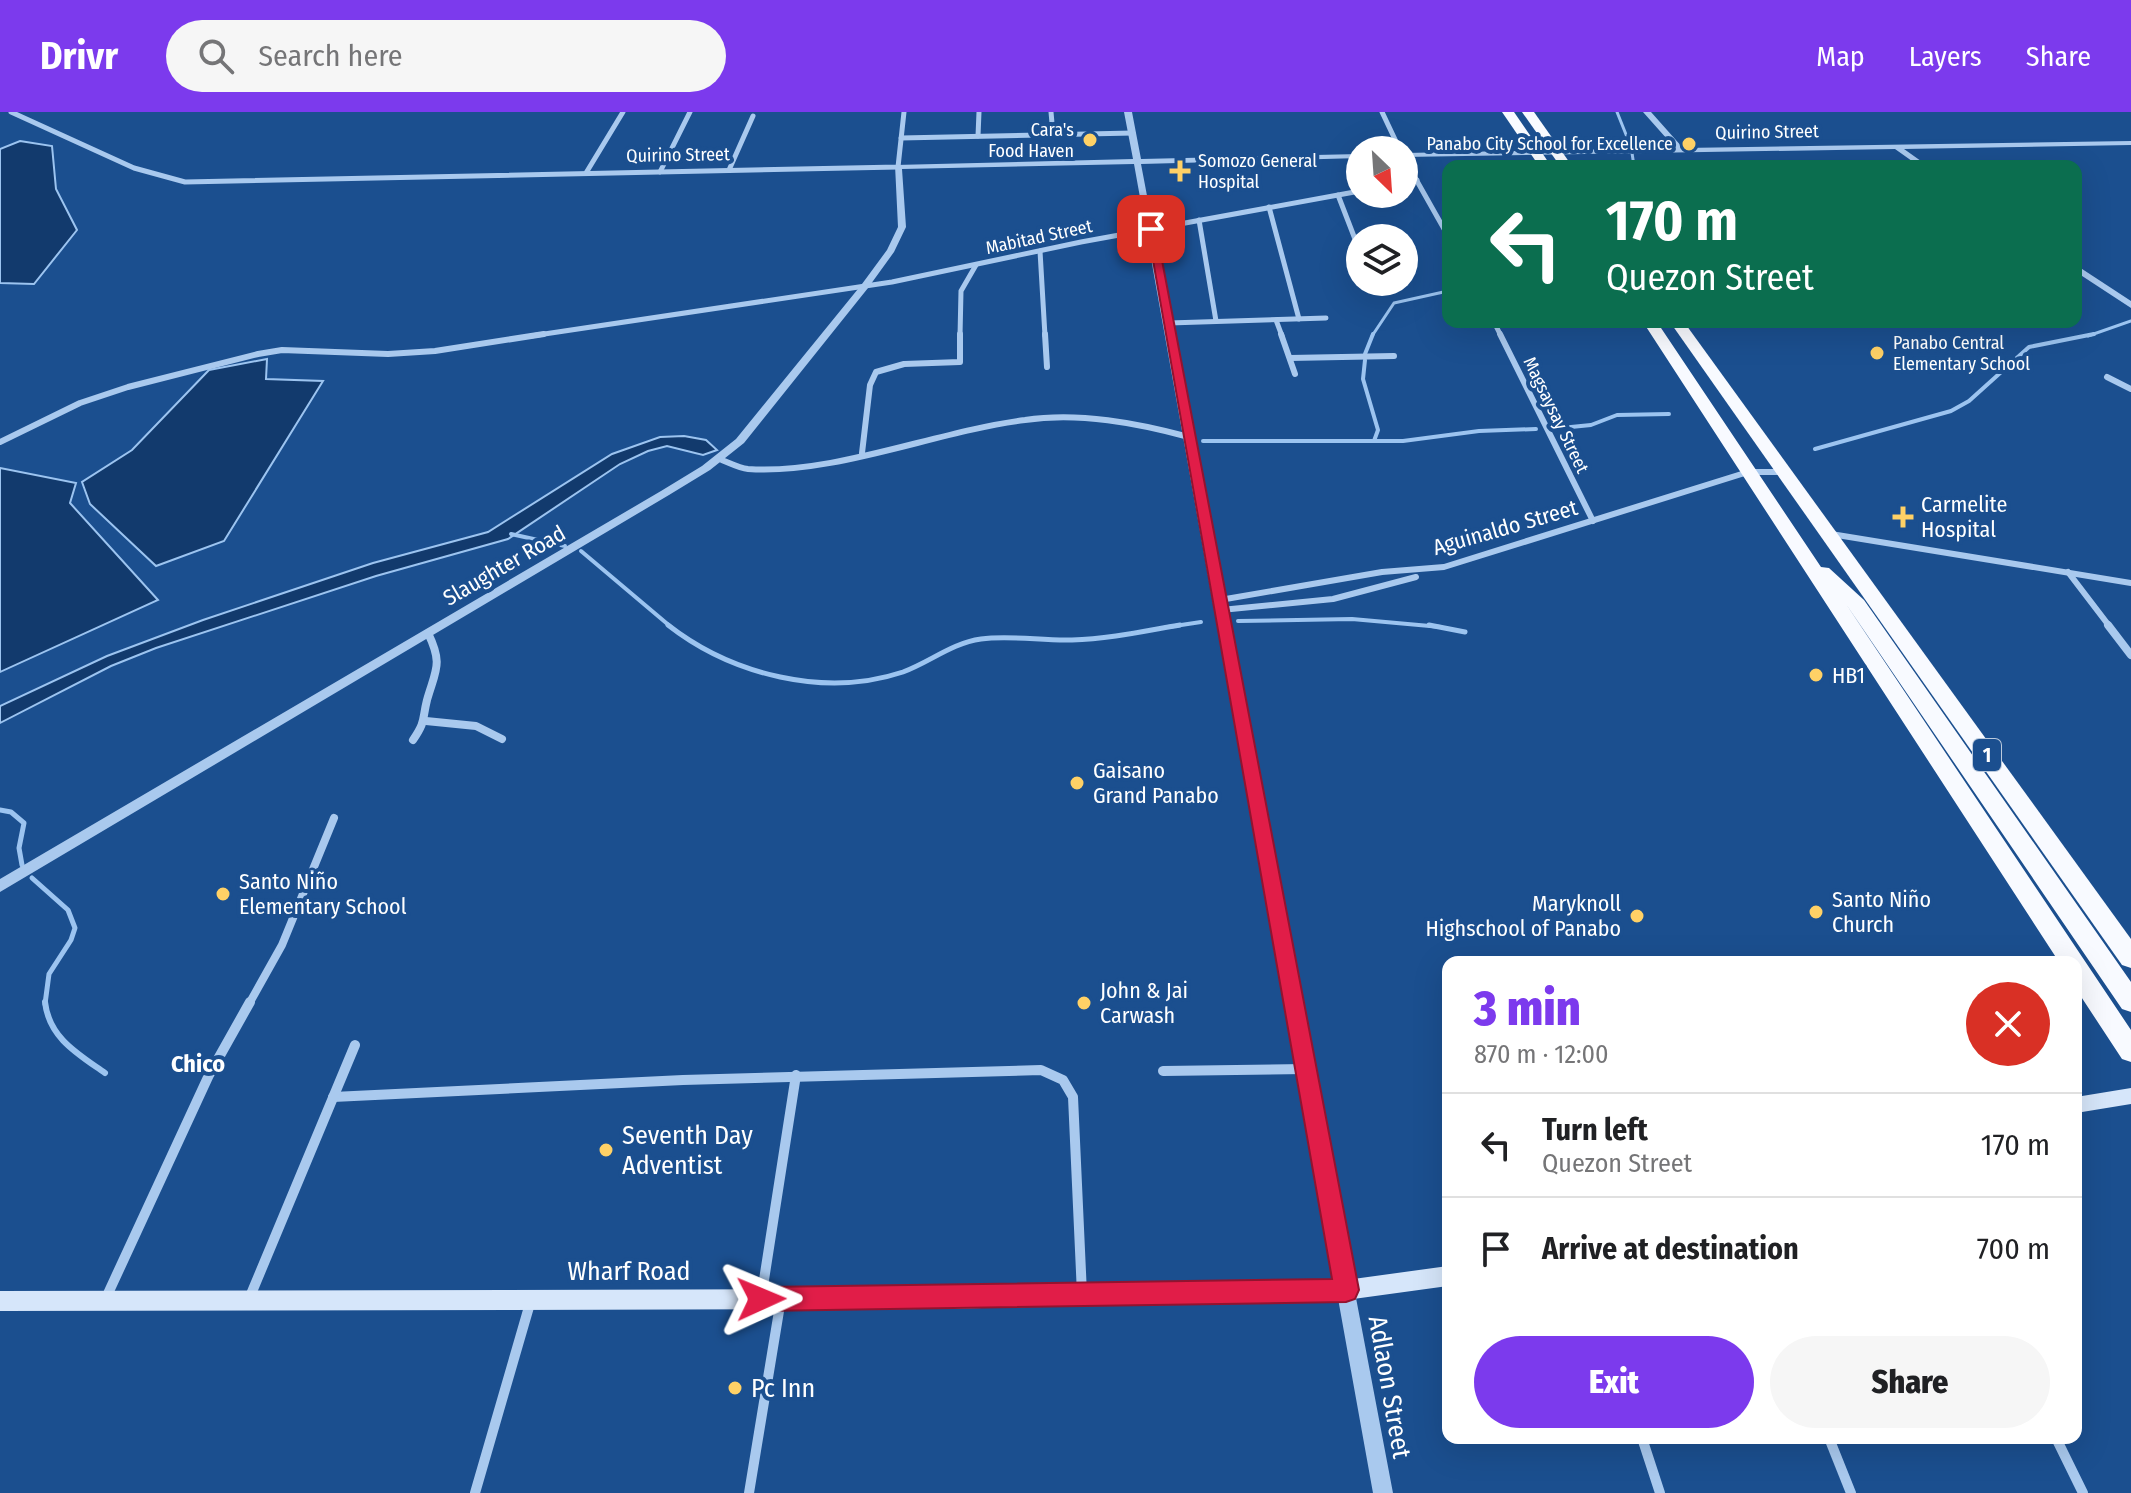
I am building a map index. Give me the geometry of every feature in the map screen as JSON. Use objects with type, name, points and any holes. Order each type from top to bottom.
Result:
[{"type":"highway","points":[[1508,112],[1541,160]]},
{"type":"highway","points":[[1528,112],[1562,160]]},
{"type":"highway","name":"1","points":[[1654,328],[2068,956]]},
{"type":"highway","name":"1","points":[[1681,328],[2131,958]]},
{"type":"highway","name":"1","points":[[1837,543],[1857,604]]},
{"type":"highway","name":"1","points":[[1800,553],[1857,604],[2131,1002]]},
{"type":"highway","points":[[2082,978],[2131,1051]]},
{"type":"main road","points":[[2082,1104],[2131,1096]]},
{"type":"main road","name":"Wharf Road","points":[[0,1301],[1082,1295],[1346,1290],[1442,1277]]},
{"type":"street","name":"Quirino Street","points":[[11,112],[134,168],[185,182],[1346,156]]},
{"type":"street","points":[[586,173],[623,112]]},
{"type":"street","points":[[660,172],[690,112]]},
{"type":"street","points":[[898,167],[904,112]]},
{"type":"street","points":[[978,136],[979,112]]},
{"type":"street","points":[[1051,112],[1053,134]]},
{"type":"street","name":"Adlaon Street","points":[[1128,112],[1383,1493]]},
{"type":"street","points":[[1382,112],[1393,136]]},
{"type":"street","points":[[1647,112],[1680,149]]},
{"type":"street","points":[[729,170],[753,116]]},
{"type":"street","points":[[901,138],[1133,133]]},
{"type":"street","name":"Quirino Street","points":[[1418,156],[2131,143]]},
{"type":"street","points":[[1895,146],[1915,160]]},
{"type":"street","name":"Slaughter Road","points":[[0,886],[719,459],[750,430],[891,250],[902,227],[898,167]]},
{"type":"street","points":[[1418,182],[1442,225]]},
{"type":"street","name":"Mabitad Street","points":[[0,442],[80,403],[128,387],[270,352],[308,349],[388,354],[435,351],[865,286],[1346,194]]},
{"type":"street","points":[[1338,195],[1349,224]]},
{"type":"street","points":[[1269,207],[1299,319]]},
{"type":"street","points":[[1199,220],[1216,321]]},
{"type":"street","points":[[1040,251],[1047,367]]},
{"type":"street","points":[[862,453],[870,385],[876,372],[904,364],[960,362],[960,300],[965,282],[977,265]]},
{"type":"street","points":[[2082,272],[2131,305]]},
{"type":"street","points":[[1169,323],[1326,318]]},
{"type":"street","points":[[1276,320],[1295,374]]},
{"type":"street","name":"Magsaysay Street","points":[[1497,328],[1593,521]]},
{"type":"street","points":[[1290,358],[1394,356]]},
{"type":"street","points":[[2107,377],[2131,389]]},
{"type":"street","points":[[719,459],[745,469],[783,470],[834,463],[862,453],[1029,419],[1128,421],[1189,437]]},
{"type":"street","name":"Aguinaldo Street","points":[[1220,605],[1382,572],[1444,567],[1748,472],[1785,472]]},
{"type":"street","points":[[1837,543],[2068,572],[2131,583]]},
{"type":"street","points":[[2068,572],[2131,655]]},
{"type":"street","name":"Aguinaldo Street","points":[[1220,605],[1333,599],[1416,577]]},
{"type":"street","points":[[413,740],[426,721],[423,705],[437,670],[438,657],[428,633]]},
{"type":"street","points":[[426,721],[456,722],[491,729],[502,739]]},
{"type":"street","points":[[105,1300],[209,1075],[282,945],[334,818]]},
{"type":"street","points":[[249,1299],[355,1045]]},
{"type":"street","points":[[333,1097],[541,1084],[796,1075],[1034,1068],[1053,1072],[1067,1082],[1073,1097],[1082,1295]]},
{"type":"street","points":[[1163,1071],[1306,1069]]},
{"type":"street","points":[[749,1493],[796,1075]]},
{"type":"street","points":[[475,1493],[531,1299]]},
{"type":"street","points":[[1644,1444],[1660,1493]]},
{"type":"street","points":[[1831,1444],[1851,1493]]},
{"type":"street","points":[[2059,1444],[2083,1493]]},
{"type":"water","points":[[20,141],[52,146],[56,189],[77,230],[34,284],[0,283],[0,149]]},
{"type":"water","points":[[267,359],[266,379],[323,381],[224,541],[156,566],[90,504],[82,482],[132,450],[209,370]]},
{"type":"water","points":[[684,436],[706,440],[717,450],[703,455],[667,446],[648,451],[620,464],[508,539],[376,576],[156,648],[111,666],[0,723],[0,706],[107,656],[373,563],[488,532],[612,454],[660,437]]},
{"type":"water","points":[[0,468],[76,483],[70,503],[158,600],[0,672]]},
{"type":"waterway","points":[[1617,112],[1631,147]]},
{"type":"waterway","points":[[1632,153],[1633,160]]},
{"type":"waterway","points":[[1372,335],[1394,303],[1442,292]]},
{"type":"waterway","points":[[2093,334],[2131,321]]},
{"type":"waterway","points":[[1815,449],[1951,411],[1969,401],[2029,347],[2093,334]]},
{"type":"waterway","points":[[2088,336],[2093,334]]},
{"type":"waterway","points":[[1365,354],[1372,335]]},
{"type":"waterway","points":[[1365,360],[1363,379],[1378,430],[1374,441]]},
{"type":"waterway","points":[[1561,428],[1591,425],[1617,415],[1669,414]]},
{"type":"waterway","points":[[1374,441],[1536,429]]},
{"type":"waterway","points":[[1203,441],[1374,441]]},
{"type":"waterway","points":[[511,534],[565,546]]},
{"type":"waterway","points":[[581,551],[671,627]]},
{"type":"waterway","points":[[1238,621],[1352,619],[1438,627]]},
{"type":"waterway","points":[[1170,627],[1201,622]]},
{"type":"waterway","points":[[668,625],[693,642],[750,669],[811,682],[842,683],[903,672],[960,644],[981,639],[1086,639],[1170,627]]},
{"type":"waterway","points":[[1170,627],[1180,625]]},
{"type":"waterway","points":[[1429,625],[1438,627]]},
{"type":"waterway","points":[[1438,627],[1465,632]]},
{"type":"waterway","points":[[0,810],[11,812],[24,823],[19,848],[22,865]]},
{"type":"waterway","points":[[32,878],[68,910],[75,928],[71,940],[49,974],[45,1003]]},
{"type":"waterway","points":[[45,1003],[52,1026],[66,1044],[105,1073]]},
{"type":"place","name":"Cara's Food Haven","points":[[1090,140]]},
{"type":"place","name":"Panabo City School for Excellence","points":[[1689,144]]},
{"type":"place","name":"Somozo General Hospital","points":[[1180,171]]},
{"type":"place","name":"Panabo Central Elementary School","points":[[1877,353]]},
{"type":"place","name":"Carmelite Hospital","points":[[1903,517]]},
{"type":"place","name":"HB1","points":[[1816,675]]},
{"type":"place","name":"Gaisano Grand Panabo","points":[[1077,783]]},
{"type":"place","name":"Santo Niño Elementary School","points":[[223,894]]},
{"type":"place","name":"Santo Niño Church","points":[[1816,912]]},
{"type":"place","name":"Maryknoll Highschool of Panabo","points":[[1637,916]]},
{"type":"place","name":"John & Jai Carwash","points":[[1084,1003]]},
{"type":"place","name":"Seventh Day Adventist","points":[[606,1150]]},
{"type":"place","name":"Pc Inn","points":[[735,1388]]},
{"type":"district","name":"Chico","points":[[198,1064]]},
{"type":"route","points":[[761,1299],[934,1299],[1346,1290],[1151,229]]}]
